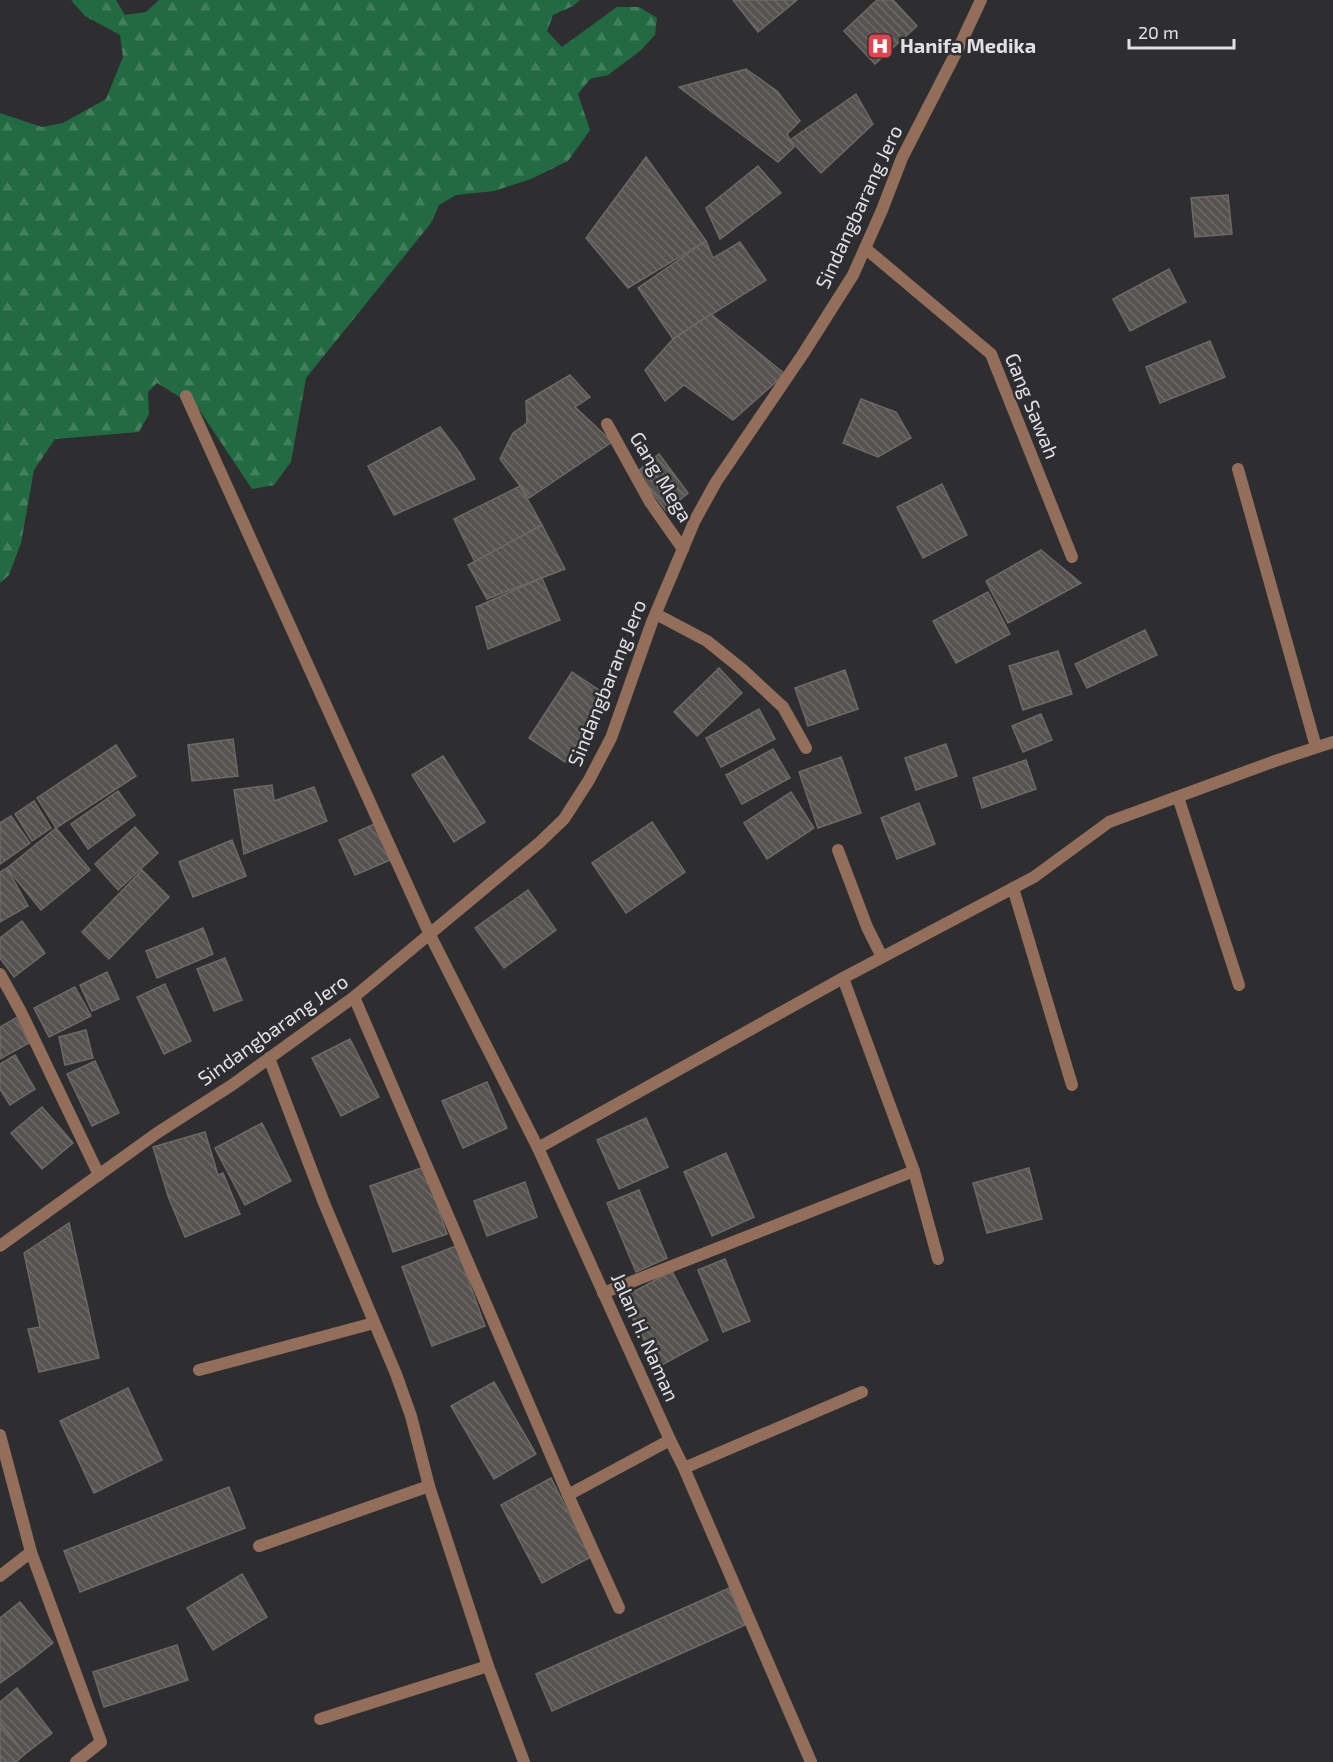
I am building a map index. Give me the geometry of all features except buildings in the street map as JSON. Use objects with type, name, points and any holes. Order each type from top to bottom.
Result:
[{"type":"street","name":"Sindangbarang Jero","points":[[0,1246],[354,997],[539,843],[564,819],[590,780],[610,738],[656,614],[695,520],[716,482],[803,354],[853,275],[902,158],[981,0]]},
{"type":"street","name":"Gang Sawah","points":[[866,248],[991,354],[1072,557]]},
{"type":"street","name":"Jalan H. Naman","points":[[186,396],[430,935],[538,1148],[684,1468],[811,1762]]},
{"type":"street","name":"Gang Mega","points":[[607,424],[650,502],[683,549]]},
{"type":"street","points":[[1238,469],[1316,747]]},
{"type":"street","points":[[656,614],[707,640],[743,670],[783,707],[806,748]]},
{"type":"street","points":[[538,1148],[843,978],[1034,877],[1109,822],[1333,742]]},
{"type":"street","points":[[1178,797],[1239,985]]},
{"type":"street","points":[[838,850],[867,927],[882,957]]},
{"type":"street","points":[[1013,888],[1072,1084]]},
{"type":"street","points":[[0,974],[21,1012],[99,1175]]},
{"type":"street","points":[[843,978],[914,1172],[938,1259]]},
{"type":"street","points":[[354,997],[568,1495],[619,1608]]},
{"type":"street","points":[[269,1058],[324,1203],[396,1374],[411,1416],[429,1486],[488,1666],[525,1762]]},
{"type":"street","points":[[603,1293],[914,1172]]},
{"type":"street","points":[[199,1370],[374,1323]]},
{"type":"street","points":[[684,1468],[862,1392]]},
{"type":"street","points":[[0,1435],[32,1552],[101,1742],[76,1762]]},
{"type":"street","points":[[568,1495],[670,1440]]},
{"type":"street","points":[[259,1546],[429,1486]]},
{"type":"street","points":[[0,1576],[32,1552]]},
{"type":"street","points":[[320,1719],[488,1666]]},
{"type":"green space","points":[[71,0],[116,0],[125,15],[146,12],[159,0],[580,0],[573,6],[553,15],[547,31],[562,47],[617,7],[639,7],[657,18],[655,35],[640,51],[608,75],[590,79],[578,94],[590,130],[568,161],[531,179],[494,191],[456,195],[439,205],[431,223],[306,378],[291,462],[274,485],[252,489],[198,408],[157,383],[148,392],[149,414],[139,432],[55,439],[34,470],[21,543],[9,575],[0,583],[0,113],[42,127],[63,123],[106,99],[123,57],[120,35],[85,16]]},
{"type":"place","name":"Hanifa Medika","points":[[880,46]]}]
